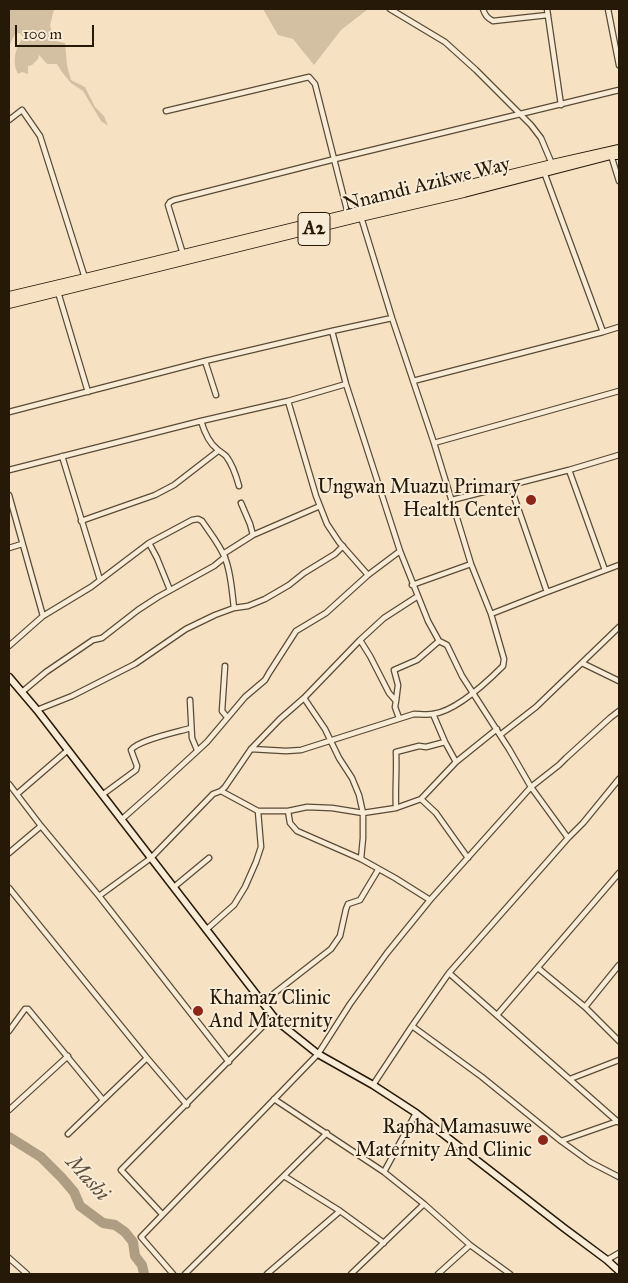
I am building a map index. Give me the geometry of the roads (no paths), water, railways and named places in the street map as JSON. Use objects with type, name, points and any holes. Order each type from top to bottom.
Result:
[{"type":"highway","name":"Nnamdi Azikwe Way","points":[[9,296],[619,149]]},
{"type":"highway","name":"Nnamdi Azikwe Way","points":[[9,304],[619,155]]},
{"type":"street","points":[[390,9],[445,42],[476,70],[531,125],[541,138],[552,164]]},
{"type":"street","points":[[484,9],[485,15],[493,20],[548,16]]},
{"type":"street","points":[[547,9],[561,105]]},
{"type":"street","points":[[608,9],[619,65]]},
{"type":"street","points":[[166,111],[309,77],[315,84],[348,214]]},
{"type":"street","points":[[183,254],[169,210],[168,204],[170,202],[335,159],[619,90]]},
{"type":"street","points":[[9,120],[22,110],[40,136],[85,278]]},
{"type":"street","points":[[611,156],[619,181]]},
{"type":"street","points":[[544,172],[602,332]]},
{"type":"street","points":[[251,749],[301,750],[399,718],[414,714],[433,714],[450,709],[460,703],[503,666],[504,659],[491,614],[471,564],[361,217]]},
{"type":"street","points":[[58,292],[88,392]]},
{"type":"street","points":[[9,412],[205,361],[392,318]]},
{"type":"street","points":[[413,381],[619,327]]},
{"type":"street","points":[[332,331],[346,384],[400,551],[428,621],[440,641],[447,645],[462,676],[497,729],[531,787],[568,838]]},
{"type":"street","points":[[205,361],[216,395]]},
{"type":"street","points":[[9,470],[288,401],[346,384]]},
{"type":"street","points":[[434,443],[619,392]]},
{"type":"street","points":[[288,401],[327,524],[368,575]]},
{"type":"street","points":[[201,421],[204,432],[230,463],[239,486]]},
{"type":"street","points":[[81,520],[156,494],[174,485],[218,451]]},
{"type":"street","points":[[452,500],[569,470],[619,454]]},
{"type":"street","points":[[62,456],[100,580]]},
{"type":"street","points":[[569,470],[604,570]]},
{"type":"street","points":[[510,485],[547,592]]},
{"type":"street","points":[[9,495],[43,616]]},
{"type":"street","points":[[241,503],[253,535]]},
{"type":"street","points":[[22,692],[46,672],[93,640],[102,638],[138,610],[214,566],[224,555],[253,535],[320,506]]},
{"type":"street","points":[[9,646],[43,616],[68,602],[100,580],[149,543],[192,520],[202,521],[224,555],[230,574],[234,608]]},
{"type":"street","points":[[149,543],[170,590]]},
{"type":"street","points":[[9,548],[22,544]]},
{"type":"street","points":[[37,710],[72,696],[135,664],[186,629],[215,615],[265,599],[335,554],[343,546]]},
{"type":"street","points":[[121,820],[215,733],[245,697],[265,680],[296,631],[326,613],[368,575],[400,551]]},
{"type":"street","points":[[412,585],[471,564]]},
{"type":"street","points":[[491,614],[619,565]]},
{"type":"street","points":[[99,896],[150,858],[213,794],[222,791],[251,749],[280,719],[304,698],[384,618],[418,596]]},
{"type":"street","points":[[500,735],[536,707],[619,627]]},
{"type":"street","points":[[360,640],[389,693],[396,702]]},
{"type":"street","points":[[399,718],[395,707],[398,685],[394,670],[417,660],[440,641]]},
{"type":"street","points":[[582,663],[619,681]]},
{"type":"street","points":[[226,666],[222,711],[227,718]]},
{"type":"street","points":[[9,678],[37,710],[150,858],[273,1016],[283,1026],[318,1054],[373,1084],[416,1113],[619,1271]]},
{"type":"street","points":[[304,698],[331,740],[359,795],[363,813],[361,860]]},
{"type":"street","points":[[190,700],[192,738],[197,750]]},
{"type":"street","points":[[173,1274],[141,1237],[318,1054],[350,1004],[387,953],[430,900],[531,787],[559,766],[619,711]]},
{"type":"street","points":[[433,714],[456,762]]},
{"type":"street","points":[[102,795],[136,770],[137,766],[131,750],[132,747],[151,739],[191,728]]},
{"type":"street","points":[[222,791],[258,811],[288,811],[307,807],[332,808],[363,813],[396,808],[422,799],[456,762],[497,729]]},
{"type":"street","points":[[396,808],[396,752],[445,742]]},
{"type":"street","points":[[17,794],[68,750]]},
{"type":"street","points":[[373,1084],[449,973],[582,824],[619,779]]},
{"type":"street","points":[[9,784],[228,1062]]},
{"type":"street","points":[[422,799],[436,813],[468,858]]},
{"type":"street","points":[[207,929],[234,905],[245,887],[256,862],[261,847],[258,811]]},
{"type":"street","points":[[288,811],[290,823],[297,831],[361,860],[430,900]]},
{"type":"street","points":[[9,852],[41,826]]},
{"type":"street","points":[[174,888],[209,858]]},
{"type":"street","points":[[263,1002],[331,949],[340,936],[348,904],[360,900],[378,870]]},
{"type":"street","points":[[497,1015],[619,873]]},
{"type":"street","points":[[9,888],[187,1105]]},
{"type":"street","points":[[585,1007],[619,965]]},
{"type":"street","points":[[538,968],[585,1007],[619,1041]]},
{"type":"street","points":[[449,973],[618,1121],[561,1141]]},
{"type":"street","points":[[9,1031],[25,1009],[28,1009],[103,1100]]},
{"type":"street","points":[[162,1214],[122,1170],[273,1016]]},
{"type":"street","points":[[412,1026],[482,1076],[561,1141],[590,1162],[619,1177]]},
{"type":"street","points":[[9,1110],[68,1056]]},
{"type":"street","points":[[68,1134],[147,1058]]},
{"type":"street","points":[[570,1079],[619,1060]]},
{"type":"street","points":[[274,1099],[384,1172],[470,1245],[510,1274]]},
{"type":"street","points":[[384,1172],[416,1113]]},
{"type":"street","points":[[185,1274],[327,1133]]},
{"type":"street","points":[[284,1176],[340,1211],[384,1243]]},
{"type":"street","points":[[352,1274],[424,1204]]},
{"type":"street","points":[[267,1274],[340,1211]]},
{"type":"street","points":[[438,1274],[470,1245]]},
{"type":"street","points":[[607,1260],[619,1253]]},
{"type":"street","points":[[9,1258],[27,1274]]},
{"type":"street","points":[[15,1274],[20,1269]]},
{"type":"waterway","name":"Mashi","points":[[9,1137],[41,1157],[74,1192],[80,1206],[103,1223],[115,1225],[125,1232],[133,1242],[135,1256],[142,1265],[144,1274]]},
{"type":"place","name":"Ungwan Muazu Primary Health Center","points":[[531,500]]},
{"type":"place","name":"Khamaz Clinic And Maternity","points":[[198,1011]]},
{"type":"place","name":"Rapha Mamasuwe Maternity And Clinic","points":[[543,1140]]}]
